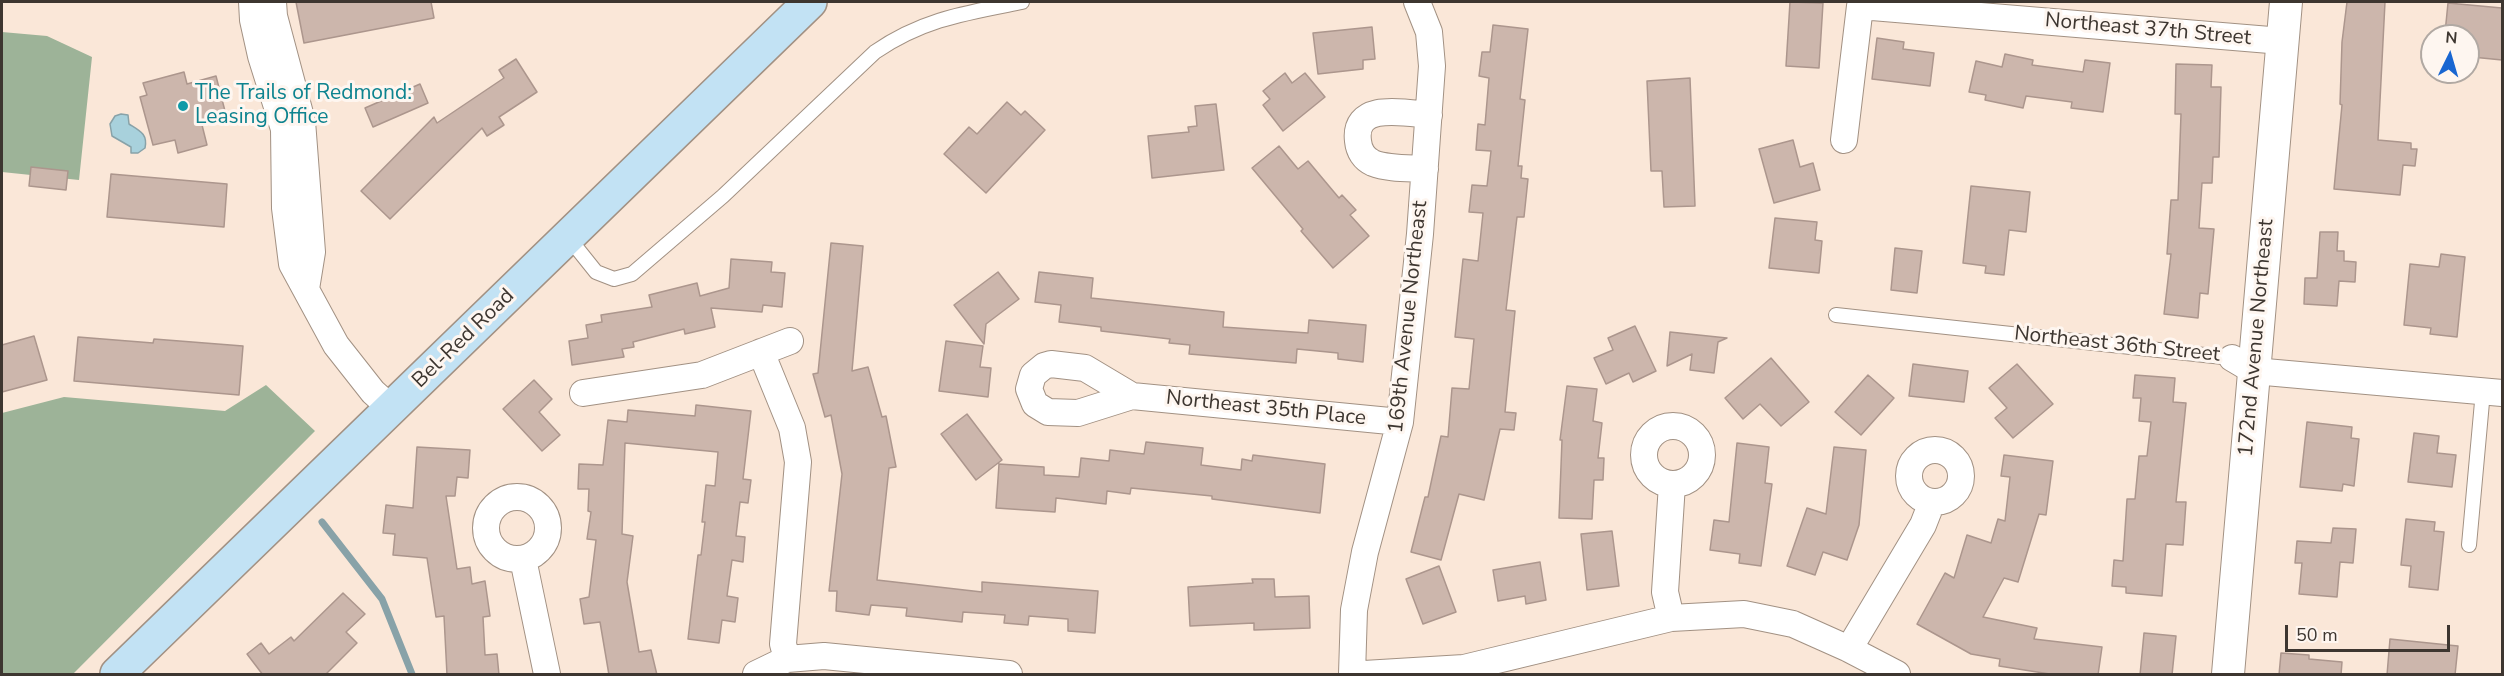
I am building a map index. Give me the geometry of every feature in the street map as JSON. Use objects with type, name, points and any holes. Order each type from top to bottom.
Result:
[{"type":"main road","name":"Bel-Red Road","points":[[117,675],[810,2]]},
{"type":"street","name":"169th Avenue Northeast","points":[[1352,675],[1354,610],[1365,552],[1401,422],[1425,169],[1432,66],[1429,32],[1417,2]]},
{"type":"street","name":"172nd Avenue Northeast","points":[[2228,675],[2243,364],[2286,2]]},
{"type":"street","name":"Northeast 37th Street","points":[[1844,140],[1860,6],[2282,41]]},
{"type":"street","points":[[263,10],[293,125],[285,208],[292,264],[336,345],[373,392],[392,409]]},
{"type":"street","name":"169th Avenue Northeast","points":[[1425,169],[1375,164],[1362,154],[1357,137],[1363,121],[1377,112],[1429,115]]},
{"type":"street","points":[[583,393],[702,375],[790,341]]},
{"type":"street","points":[[761,352],[792,428],[798,462],[783,644],[787,659]]},
{"type":"street","name":"Northeast 36th Street","points":[[2243,364],[2493,392]]},
{"type":"street","name":"Northeast 35th Place","points":[[1132,396],[1401,422]]},
{"type":"street","points":[[1671,484],[1665,592],[1671,618]]},
{"type":"street","points":[[1849,649],[1923,525],[1932,502]]},
{"type":"street","points":[[523,559],[547,675]]},
{"type":"street","points":[[1364,675],[1464,668],[1671,618],[1744,614],[1793,624],[1849,649],[1897,675]]},
{"type":"street","points":[[756,675],[787,659],[824,656],[1009,675]]},
{"type":"lane","points":[[568,237],[596,272],[614,279],[632,274],[723,196],[875,52],[923,24],[1022,2]]},
{"type":"lane","name":"Northeast 36th Street","points":[[1836,315],[2243,364]]},
{"type":"lane","points":[[2469,545],[2493,392]]},
{"type":"green space","points":[[2,32],[47,36],[92,57],[79,180],[2,172]]},
{"type":"green space","points":[[266,385],[315,431],[73,674],[2,674],[2,413],[64,397],[225,411]]},
{"type":"water","points":[[128,115],[129,124],[144,136],[145,148],[138,153],[131,153],[131,147],[112,136],[110,124],[115,116]]},
{"type":"building","points":[[296,2],[431,2],[434,18],[304,43]]},
{"type":"building","points":[[1790,2],[1823,3],[1819,68],[1786,66]]},
{"type":"building","points":[[2347,2],[2385,2],[2378,140],[2411,143],[2411,149],[2417,149],[2415,166],[2403,165],[2400,195],[2334,189],[2342,105],[2340,104],[2342,42]]},
{"type":"building","points":[[2448,3],[2502,8],[2502,60],[2480,58],[2480,24],[2446,24]]},
{"type":"building","points":[[1493,25],[1528,29],[1520,99],[1525,100],[1518,166],[1522,166],[1521,178],[1528,179],[1524,217],[1517,217],[1506,310],[1515,311],[1505,412],[1516,413],[1514,430],[1500,429],[1484,500],[1459,494],[1441,560],[1411,552],[1425,497],[1428,497],[1441,436],[1448,437],[1452,388],[1469,389],[1474,339],[1455,337],[1463,259],[1478,261],[1483,213],[1469,212],[1472,185],[1487,186],[1491,151],[1476,150],[1478,124],[1485,125],[1489,78],[1479,76],[1482,52],[1490,52]]},
{"type":"building","points":[[1372,27],[1375,59],[1363,60],[1363,69],[1318,74],[1313,33]]},
{"type":"building","points":[[1877,38],[1904,42],[1903,49],[1934,53],[1930,86],[1872,79]]},
{"type":"building","points":[[2005,54],[2033,60],[2032,65],[2083,72],[2085,60],[2110,63],[2103,112],[2071,108],[2072,102],[2026,96],[2023,108],[1985,100],[1986,95],[1969,92],[1976,61],[2002,67]]},
{"type":"building","points":[[516,59],[537,92],[499,117],[504,125],[487,136],[482,128],[390,219],[361,191],[434,117],[437,123],[504,78],[499,70]]},
{"type":"building","points":[[2176,64],[2212,65],[2211,87],[2221,87],[2219,157],[2213,157],[2212,183],[2202,183],[2199,228],[2214,229],[2208,294],[2200,293],[2198,318],[2164,314],[2171,254],[2167,254],[2171,200],[2178,200],[2181,114],[2175,114]]},
{"type":"building","name":"The Trails of Redmond: Leasing Office","points":[[184,72],[187,84],[216,76],[226,115],[201,121],[207,145],[178,153],[175,140],[153,145],[140,97],[147,95],[143,83]]},
{"type":"building","points":[[1285,73],[1292,83],[1305,73],[1325,97],[1283,131],[1263,105],[1270,99],[1263,91]]},
{"type":"building","points":[[1690,78],[1695,206],[1664,207],[1662,171],[1651,171],[1647,81]]},
{"type":"building","points":[[420,84],[428,103],[373,127],[365,108]]},
{"type":"building","points":[[1007,102],[1021,115],[1025,111],[1045,130],[986,193],[944,154],[969,127],[977,134]]},
{"type":"building","points":[[1216,104],[1224,170],[1152,178],[1148,136],[1189,132],[1188,127],[1197,126],[1195,106]]},
{"type":"building","points":[[1793,140],[1800,167],[1813,163],[1820,190],[1774,203],[1759,149]]},
{"type":"building","points":[[1279,146],[1298,169],[1308,161],[1339,198],[1342,195],[1356,210],[1350,215],[1369,236],[1333,268],[1252,168]]},
{"type":"building","points":[[31,167],[68,171],[66,190],[29,186]]},
{"type":"building","points":[[111,174],[227,184],[224,227],[107,217]]},
{"type":"building","points":[[1971,186],[2030,192],[2026,232],[2009,230],[2004,275],[1985,273],[1986,266],[1963,263]]},
{"type":"building","points":[[1775,218],[1817,222],[1815,240],[1822,241],[1819,273],[1769,268]]},
{"type":"building","points":[[2320,232],[2338,232],[2337,251],[2344,251],[2344,261],[2356,262],[2355,282],[2339,281],[2337,306],[2304,304],[2305,278],[2317,278]]},
{"type":"building","points":[[831,243],[863,246],[852,371],[868,367],[882,417],[886,416],[896,467],[889,468],[877,580],[982,592],[982,582],[1098,591],[1095,633],[1068,631],[1068,619],[1029,616],[1028,625],[1004,623],[1005,615],[963,612],[962,622],[906,616],[907,608],[871,605],[869,615],[836,611],[837,591],[829,591],[842,474],[831,415],[825,417],[813,374],[818,373]]},
{"type":"building","points":[[1895,248],[1922,251],[1917,293],[1891,290]]},
{"type":"building","points":[[2441,254],[2465,257],[2457,337],[2430,334],[2431,328],[2404,325],[2410,264],[2439,267]]},
{"type":"building","points":[[731,259],[772,262],[771,272],[785,273],[782,307],[763,305],[762,312],[711,308],[715,327],[685,334],[684,329],[633,342],[634,347],[622,349],[624,357],[572,365],[569,341],[588,338],[586,325],[602,322],[601,315],[652,307],[649,295],[697,283],[700,296],[729,288]]},
{"type":"building","points":[[998,272],[1019,299],[986,324],[984,344],[954,305]]},
{"type":"building","points":[[1039,272],[1093,278],[1091,298],[1224,312],[1223,327],[1308,333],[1309,320],[1366,325],[1363,362],[1338,359],[1338,353],[1297,349],[1296,363],[1189,354],[1190,345],[1169,343],[1170,339],[1101,331],[1101,327],[1059,322],[1061,305],[1035,302]]},
{"type":"building","points":[[1635,326],[1656,371],[1633,382],[1629,373],[1606,384],[1594,358],[1613,350],[1608,338]]},
{"type":"building","points":[[1670,332],[1727,338],[1718,342],[1714,373],[1690,370],[1692,354],[1667,366]]},
{"type":"building","points":[[34,336],[47,380],[2,392],[2,345]]},
{"type":"building","points":[[78,337],[153,343],[154,339],[243,346],[239,395],[74,381]]},
{"type":"building","points":[[946,341],[983,346],[980,367],[991,368],[988,397],[939,391]]},
{"type":"building","points":[[1771,358],[1809,402],[1781,426],[1760,404],[1743,419],[1725,398]]},
{"type":"building","points":[[1913,364],[1968,371],[1964,402],[1909,396]]},
{"type":"building","points":[[2017,364],[2053,404],[2013,438],[1995,418],[2007,408],[1989,388]]},
{"type":"building","points":[[1868,375],[1894,398],[1861,435],[1835,412]]},
{"type":"building","points":[[2135,375],[2175,378],[2173,402],[2186,403],[2176,502],[2186,502],[2183,545],[2166,544],[2162,596],[2126,593],[2126,587],[2112,586],[2114,560],[2123,561],[2127,499],[2135,499],[2139,456],[2147,456],[2151,422],[2139,421],[2141,398],[2133,398]]},
{"type":"building","points":[[534,380],[552,399],[539,412],[560,435],[542,451],[503,409]]},
{"type":"building","points":[[1567,386],[1597,389],[1593,421],[1602,423],[1598,458],[1604,458],[1603,480],[1594,480],[1592,519],[1559,518],[1562,440],[1560,440]]},
{"type":"building","points":[[696,405],[751,411],[743,479],[751,480],[748,503],[740,502],[736,536],[745,537],[743,562],[732,560],[727,596],[738,598],[735,622],[722,620],[719,643],[688,639],[698,555],[701,555],[705,522],[702,522],[706,485],[715,486],[718,452],[625,443],[622,534],[633,536],[627,582],[639,652],[651,650],[657,675],[609,675],[600,622],[584,624],[580,599],[589,597],[596,540],[587,539],[591,512],[588,511],[589,489],[578,489],[579,464],[603,465],[608,420],[627,422],[628,410],[695,416]]},
{"type":"building","points":[[967,414],[1002,460],[976,480],[941,434]]},
{"type":"building","points":[[2307,422],[2352,427],[2351,438],[2359,439],[2354,486],[2343,484],[2342,491],[2300,487]]},
{"type":"building","points":[[2414,433],[2439,436],[2437,453],[2456,455],[2452,487],[2408,482]]},
{"type":"building","points":[[1146,442],[1203,448],[1201,465],[1241,470],[1242,459],[1252,461],[1253,455],[1325,464],[1320,513],[1212,499],[1212,496],[1131,488],[1130,494],[1107,491],[1106,504],[1056,498],[1055,512],[996,508],[999,464],[1044,467],[1044,475],[1079,477],[1081,458],[1109,461],[1110,450],[1144,454]]},
{"type":"building","points":[[1737,443],[1769,447],[1765,483],[1772,484],[1761,566],[1739,563],[1740,554],[1710,550],[1714,520],[1729,522]]},
{"type":"building","points":[[417,447],[470,450],[468,478],[457,477],[455,496],[446,496],[457,569],[470,567],[472,584],[485,581],[490,616],[483,617],[485,655],[497,654],[499,675],[447,675],[444,616],[436,617],[427,558],[393,555],[395,534],[383,533],[386,505],[413,508]]},
{"type":"building","points":[[1834,447],[1866,450],[1859,525],[1847,560],[1823,552],[1815,575],[1787,566],[1807,508],[1826,514]]},
{"type":"building","points":[[2004,455],[2053,461],[2046,515],[2039,514],[2018,582],[2004,578],[1983,617],[2037,628],[2034,639],[2102,647],[2098,675],[2056,675],[1999,666],[2000,659],[1971,654],[1917,624],[1945,573],[1954,578],[1967,535],[1991,543],[1998,519],[2005,521],[2010,477],[2001,476]]},
{"type":"building","points":[[2406,519],[2435,522],[2434,531],[2444,532],[2438,590],[2409,587],[2411,566],[2401,565]]},
{"type":"building","points":[[2333,528],[2356,529],[2353,563],[2340,562],[2337,597],[2299,594],[2302,563],[2295,563],[2297,541],[2331,543]]},
{"type":"building","points":[[1612,531],[1619,586],[1587,590],[1581,534]]},
{"type":"building","points":[[1540,562],[1546,600],[1526,604],[1525,596],[1498,601],[1493,570]]},
{"type":"building","points":[[1439,566],[1456,612],[1423,624],[1406,579]]},
{"type":"building","points":[[1252,579],[1274,579],[1275,597],[1309,596],[1310,628],[1254,630],[1254,623],[1190,626],[1188,587],[1253,583]]},
{"type":"building","points":[[343,593],[365,614],[346,632],[357,643],[325,675],[263,675],[247,654],[261,643],[269,654],[291,637],[294,641]]},
{"type":"building","points":[[2144,633],[2176,636],[2172,675],[2140,675]]},
{"type":"building","points":[[2390,639],[2458,646],[2455,675],[2387,675]]},
{"type":"building","points":[[2281,653],[2309,655],[2309,659],[2342,662],[2341,675],[2279,675]]},
{"type":"waterway","points":[[322,522],[382,599],[412,674]]},
{"type":"place","name":"The Trails of Redmond: Leasing Office","points":[[183,106]]}]
